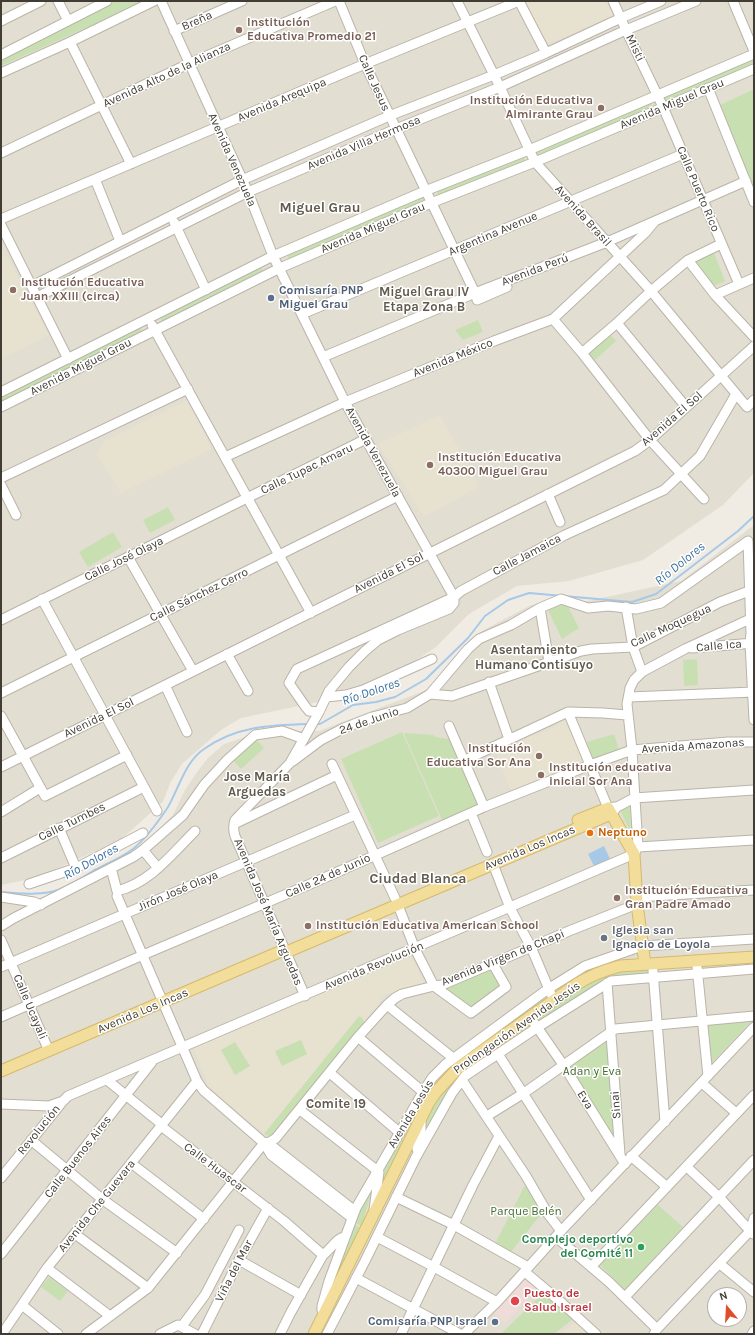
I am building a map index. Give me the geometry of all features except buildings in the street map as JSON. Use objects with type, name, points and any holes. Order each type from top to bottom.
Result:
[{"type":"main road","points":[[612,810],[636,851],[637,900],[642,946],[649,964]]},
{"type":"main road","name":"Avenida Los Incas","points":[[397,902],[493,864],[612,810]]},
{"type":"main road","name":"Avenida Los Incas","points":[[1,1071],[284,950],[289,951],[397,902],[612,810]]},
{"type":"main road","name":"Prolongación Avenida Jesús","points":[[314,1334],[421,1119],[436,1092],[452,1074],[470,1059],[584,980],[607,970],[620,966],[754,957]]},
{"type":"street","points":[[1,22],[41,1]]},
{"type":"street","points":[[58,1],[68,21]]},
{"type":"street","points":[[1,55],[107,1]]},
{"type":"street","points":[[1,73],[70,42],[154,1]]},
{"type":"street","name":"Avenida Venezuela","points":[[161,1],[188,64],[248,192],[273,256],[345,402],[454,597]]},
{"type":"street","name":"Breña","points":[[174,31],[242,1]]},
{"type":"street","name":"Avenida Brasil","points":[[457,1],[500,87],[528,150],[535,162],[650,291],[747,407],[754,400]]},
{"type":"street","points":[[519,1],[546,53]]},
{"type":"street","name":"Avenida Arequipa","points":[[1,219],[365,64],[519,1]]},
{"type":"street","name":"Misti","points":[[613,1],[657,94]]},
{"type":"street","name":"Avenida Villa Hermosa","points":[[32,286],[242,180],[389,116],[546,53],[620,18],[661,1]]},
{"type":"street","name":"Avenida Villa Hermosa","points":[[37,297],[248,192],[396,128],[500,87],[626,30],[696,1]]},
{"type":"street","points":[[733,1],[754,51]]},
{"type":"street","name":"Avenida Alto de la Alianza","points":[[1,153],[188,64],[334,2]]},
{"type":"street","name":"Calle Jesus","points":[[334,2],[476,296]]},
{"type":"street","points":[[70,42],[131,164]]},
{"type":"street","name":"Avenida Miguel Grau","points":[[1,392],[273,256],[754,54]]},
{"type":"street","name":"Avenida Miguel Grau","points":[[1,407],[280,268],[431,203],[535,162],[663,108],[754,68]]},
{"type":"street","points":[[708,88],[754,202]]},
{"type":"street","name":"Calle Puerto Rico","points":[[657,94],[739,284]]},
{"type":"street","name":"Argentina Avenue","points":[[302,314],[683,154]]},
{"type":"street","points":[[95,180],[120,241]]},
{"type":"street","name":"Avenida Perú","points":[[476,296],[521,280],[535,270],[607,242],[746,181]]},
{"type":"street","points":[[171,215],[206,290]]},
{"type":"street","name":"Avenida México","points":[[225,457],[345,402],[494,340],[553,319],[655,221]]},
{"type":"street","points":[[1,225],[68,359]]},
{"type":"street","points":[[582,353],[617,323],[650,291],[688,260],[722,244]]},
{"type":"street","points":[[688,260],[715,295],[752,333]]},
{"type":"street","points":[[715,295],[754,278]]},
{"type":"street","points":[[323,357],[476,296]]},
{"type":"street","points":[[148,319],[311,612]]},
{"type":"street","points":[[553,319],[582,353],[650,440],[704,499]]},
{"type":"street","points":[[617,323],[686,407]]},
{"type":"street","name":"Avenida El Sol","points":[[1,767],[634,451],[650,440],[754,346]]},
{"type":"street","points":[[1,478],[188,389]]},
{"type":"street","name":"Calle Jamaica","points":[[318,714],[310,711],[305,706],[289,683],[297,669],[454,597],[474,584],[565,534],[664,490],[700,456],[736,394]]},
{"type":"street","name":"Calle Tupac Amaru","points":[[247,498],[366,439]]},
{"type":"street","points":[[1,485],[16,515]]},
{"type":"street","points":[[548,494],[560,522]]},
{"type":"street","name":"Calle Sánchez Cerro","points":[[1,694],[398,496]]},
{"type":"street","name":"Calle José Olaya","points":[[1,620],[247,498]]},
{"type":"street","name":"24 de Junio","points":[[290,763],[321,740],[344,728],[372,717],[407,708],[430,694],[468,649],[479,639],[511,625],[540,608],[561,599],[588,608],[608,606],[636,609],[660,603],[748,541],[749,591]]},
{"type":"street","points":[[128,557],[193,671]]},
{"type":"street","points":[[749,591],[754,720]]},
{"type":"street","name":"Calle Moquegua","points":[[430,694],[452,696],[581,651],[633,646],[720,602],[749,591]]},
{"type":"street","points":[[234,826],[235,820],[290,763],[326,697],[349,667],[378,640],[449,609],[454,603],[454,597]]},
{"type":"street","points":[[42,599],[157,811]]},
{"type":"street","points":[[626,607],[633,646],[642,672]]},
{"type":"street","points":[[540,608],[549,662]]},
{"type":"street","points":[[636,851],[632,750],[627,716],[627,704],[630,688],[634,680],[642,672],[685,649],[750,619]]},
{"type":"street","name":"Calle Ica","points":[[685,649],[752,642]]},
{"type":"street","points":[[227,654],[248,691]]},
{"type":"street","points":[[326,697],[346,695],[362,690],[432,659]]},
{"type":"street","points":[[489,682],[509,739]]},
{"type":"street","points":[[165,685],[187,732]]},
{"type":"street","points":[[629,698],[753,692]]},
{"type":"street","points":[[465,760],[568,712],[602,713],[627,716]]},
{"type":"street","points":[[568,712],[590,765],[612,810],[634,798],[754,790]]},
{"type":"street","points":[[1,716],[45,796],[127,755]]},
{"type":"street","points":[[450,726],[484,807]]},
{"type":"street","points":[[1,926],[133,857],[183,815],[204,785],[227,760],[255,735],[282,731],[306,736]]},
{"type":"street","name":"Avenida Amazonas","points":[[590,765],[632,750],[728,742],[754,742]]},
{"type":"street","points":[[332,764],[355,815],[376,855],[415,948],[434,986],[471,1013],[506,987],[493,964]]},
{"type":"street","name":"Calle 24 de Junio","points":[[1,1017],[264,904],[484,807],[590,765]]},
{"type":"street","points":[[234,826],[337,775]]},
{"type":"street","name":"Calle Tumbes","points":[[1,858],[144,786]]},
{"type":"street","points":[[1,812],[40,788]]},
{"type":"street","points":[[471,813],[487,852]]},
{"type":"street","name":"Jirón José Olaya","points":[[1,967],[355,815]]},
{"type":"street","name":"Avenida José María Arguedas","points":[[234,826],[235,836],[304,996]]},
{"type":"street","points":[[59,828],[76,868]]},
{"type":"street","points":[[112,868],[117,891],[139,883],[158,868],[195,831]]},
{"type":"street","points":[[29,884],[76,868],[143,833]]},
{"type":"street","name":"Avenida Revolución","points":[[2,1106],[49,1106],[63,1101],[68,1096],[510,908],[636,851],[754,840]]},
{"type":"street","points":[[142,850],[158,868]]},
{"type":"street","points":[[493,864],[510,908],[531,947],[548,989],[552,995],[551,1003]]},
{"type":"street","name":"Avenida Virgen de Chapi","points":[[86,1334],[148,1288],[264,1143],[270,1142],[276,1138],[358,1037],[395,998],[402,994],[442,985],[637,900],[754,890]]},
{"type":"street","points":[[117,896],[197,1081],[203,1090],[264,1143],[271,1154],[354,1214]]},
{"type":"street","points":[[1,897],[34,902],[41,905]]},
{"type":"street","name":"Avenida Jesús","points":[[324,1313],[322,1306],[329,1281],[354,1214],[377,1170],[423,1092],[432,1078],[453,1058],[579,968],[642,946],[754,939]]},
{"type":"street","name":"Calle Ucayali","points":[[1,940],[49,1051]]},
{"type":"street","points":[[604,959],[607,970]]},
{"type":"street","points":[[696,960],[703,1021],[705,1080],[736,1113]]},
{"type":"street","points":[[649,964],[654,977],[665,1122]]},
{"type":"street","points":[[327,1334],[416,1157],[452,1093],[465,1076],[538,1027],[611,981],[754,968]]},
{"type":"street","name":"Sinai","points":[[607,983],[622,1160]]},
{"type":"street","points":[[387,1005],[453,1058]]},
{"type":"street","points":[[487,1116],[564,1066],[615,1029],[754,1016]]},
{"type":"street","name":"Eva","points":[[530,1017],[564,1066],[622,1160]]},
{"type":"street","points":[[464,1334],[497,1302],[558,1234],[591,1200],[622,1160],[632,1156],[754,1027]]},
{"type":"street","points":[[358,1037],[423,1092]]},
{"type":"street","points":[[498,1054],[591,1200]]},
{"type":"street","name":"Calle Buenos Aires","points":[[1,1254],[154,1060]]},
{"type":"street","points":[[330,1073],[400,1133]]},
{"type":"street","name":"Calle Huascar","points":[[107,1080],[159,1122],[161,1126],[268,1208],[323,1255]]},
{"type":"street","points":[[462,1080],[526,1176],[558,1234],[591,1267],[625,1297],[656,1331],[720,1264],[753,1234],[754,1218]]},
{"type":"street","name":"Avenida Che Guevara","points":[[2,1334],[47,1268],[197,1081]]},
{"type":"street","points":[[591,1267],[754,1095]]},
{"type":"street","name":"Revolución","points":[[1,1178],[63,1101]]},
{"type":"street","points":[[300,1110],[377,1170],[380,1175],[373,1213]]},
{"type":"street","points":[[416,1157],[421,1129],[421,1119]]},
{"type":"street","points":[[401,1334],[473,1185],[499,1136]]},
{"type":"street","points":[[31,1140],[102,1199],[177,1253]]},
{"type":"street","points":[[632,1156],[667,1187]]},
{"type":"street","points":[[625,1297],[754,1160]]},
{"type":"street","points":[[131,1163],[204,1218]]},
{"type":"street","points":[[686,1167],[718,1197],[753,1234]]},
{"type":"street","points":[[396,1196],[454,1225],[526,1270],[596,1334]]},
{"type":"street","name":"Viña del Mar","points":[[202,1334],[239,1260],[268,1208]]},
{"type":"street","points":[[182,1326],[205,1294],[239,1230]]},
{"type":"street","points":[[75,1234],[148,1288]]},
{"type":"street","points":[[280,1334],[323,1255],[329,1251],[340,1238],[345,1237]]},
{"type":"street","points":[[377,1237],[497,1302]]},
{"type":"street","points":[[239,1260],[301,1295]]},
{"type":"street","points":[[720,1264],[754,1292]]},
{"type":"street","points":[[47,1268],[110,1316]]},
{"type":"street","points":[[356,1278],[460,1334]]},
{"type":"street","points":[[22,1305],[58,1334]]},
{"type":"street","points":[[287,1334],[291,1312]]},
{"type":"street","points":[[160,1334],[178,1325],[195,1334]]},
{"type":"shaded area","points":[[1,1],[754,1],[754,473],[723,505],[643,560],[569,581],[517,586],[469,614],[436,647],[395,674],[337,698],[241,718],[221,730],[182,764],[170,783],[163,802],[119,841],[35,878],[1,885]]},
{"type":"shaded area","points":[[606,1],[613,16],[545,45],[525,2]]},
{"type":"shaded area","name":"Institución Educativa Juan XXIII (circa)","points":[[1,245],[49,335],[1,359]]},
{"type":"shaded area","points":[[187,400],[212,449],[121,493],[97,455],[103,442]]},
{"type":"shaded area","name":"Institución Educativa 40300 Miguel Grau","points":[[440,415],[480,486],[424,517],[378,444]]},
{"type":"shaded area","points":[[754,525],[754,1334],[1,1334],[1,898],[37,900],[97,874],[149,839],[173,815],[185,790],[197,772],[208,758],[224,744],[245,737],[274,731],[319,731],[429,689],[482,631],[531,605],[583,602],[681,581]]},
{"type":"shaded area","name":"Institución Educativa Sor Ana","points":[[564,718],[584,762],[512,793],[495,750],[542,733],[559,725],[557,721]]},
{"type":"shaded area","points":[[410,954],[424,984],[385,995],[318,1081],[269,1136],[264,1134],[209,1087],[194,1050],[196,1047]]},
{"type":"shaded area","name":"Puesto de Salud Israel","points":[[526,1278],[537,1288],[505,1323],[494,1313]]},
{"type":"shaded area","points":[[576,1322],[590,1334],[560,1334]]},
{"type":"green space","points":[[115,1],[146,1],[1,66],[1,59]]},
{"type":"green space","points":[[754,56],[754,65],[668,102],[664,101],[663,98],[665,94]]},
{"type":"green space","points":[[754,89],[754,193],[716,107]]},
{"type":"green space","points":[[651,102],[652,105],[650,109],[540,156],[536,155],[534,152]]},
{"type":"green space","points":[[523,156],[525,159],[522,163],[438,196],[438,189]]},
{"type":"green space","points":[[421,195],[424,196],[426,201],[293,260],[289,259],[287,255],[291,251]]},
{"type":"green space","points":[[714,253],[725,281],[712,287],[692,262]]},
{"type":"green space","points":[[260,265],[263,272],[163,323],[160,317]]},
{"type":"green space","points":[[478,320],[483,332],[463,340],[455,330]]},
{"type":"green space","points":[[140,326],[143,333],[1,404],[1,396]]},
{"type":"green space","points":[[607,331],[616,341],[595,360],[586,350]]},
{"type":"green space","points":[[168,507],[175,520],[150,533],[143,520]]},
{"type":"green space","points":[[113,532],[122,547],[88,567],[79,552]]},
{"type":"green space","points":[[565,601],[579,628],[562,639],[547,608]]},
{"type":"green space","points":[[697,659],[698,685],[684,686],[683,660]]},
{"type":"green space","points":[[402,732],[439,816],[378,843],[341,759]]},
{"type":"green space","points":[[404,734],[433,735],[435,737],[449,739],[480,806],[443,822]]},
{"type":"green space","points":[[614,734],[619,750],[592,759],[587,742]]},
{"type":"green space","points":[[255,738],[264,748],[241,769],[232,759]]},
{"type":"green space","points":[[630,804],[631,834],[619,807]]},
{"type":"green space","points":[[647,968],[649,971],[646,974],[612,977],[539,1021],[538,1020],[538,1017],[580,987],[616,971]]},
{"type":"green space","points":[[491,969],[501,986],[471,1008],[445,989]]},
{"type":"green space","points":[[544,996],[546,1001],[466,1055],[465,1052]]},
{"type":"green space","points":[[359,1016],[363,1019],[364,1023],[274,1134],[269,1136],[264,1134]]},
{"type":"green space","points":[[752,1020],[709,1066],[706,1024]]},
{"type":"green space","points":[[529,1023],[534,1025],[472,1070],[422,1140],[424,1120],[433,1104],[453,1078]]},
{"type":"green space","name":"Adan y Eva","points":[[607,1039],[615,1142],[569,1066]]},
{"type":"green space","points":[[301,1040],[307,1054],[282,1066],[275,1051]]},
{"type":"green space","points":[[235,1042],[250,1066],[235,1075],[221,1050]]},
{"type":"green space","points":[[400,1139],[404,1140],[382,1183],[387,1162]]},
{"type":"green space","name":"Parque Belén","points":[[527,1184],[542,1213],[510,1253],[496,1245],[496,1242],[524,1187]]},
{"type":"green space","points":[[373,1186],[361,1226],[355,1222],[359,1210]]},
{"type":"green space","name":"Complejo deportivo del Comité 11","points":[[658,1205],[683,1227],[625,1290],[600,1265]]},
{"type":"green space","points":[[354,1224],[360,1228],[333,1284]]},
{"type":"green space","points":[[49,1277],[68,1291],[60,1301],[41,1287]]},
{"type":"green space","points":[[544,1292],[573,1319],[554,1334],[501,1334]]},
{"type":"water","points":[[604,846],[610,859],[594,866],[588,854]]},
{"type":"waterway","name":"Río Dolores","points":[[315,724],[320,724],[353,705],[376,702],[395,697],[426,679],[468,638],[485,616],[508,600],[529,593],[632,602],[656,594],[738,531],[754,516]]},
{"type":"waterway","name":"Río Dolores","points":[[1,892],[37,894],[58,890],[133,849],[148,835],[168,807],[187,768],[197,754],[216,741],[241,731],[254,728],[308,724]]},
{"type":"place","name":"Institución Educativa Promedio 21","points":[[239,30]]},
{"type":"place","name":"Institución Educativa Almirante Grau","points":[[601,108]]},
{"type":"place","name":"Institución Educativa Juan XXIII (circa)","points":[[13,290]]},
{"type":"place","name":"Comisaría PNP Miguel Grau","points":[[271,298]]},
{"type":"place","name":"Institución Educativa 40300 Miguel Grau","points":[[430,465]]},
{"type":"place","name":"Institución Educativa Sor Ana","points":[[539,756]]},
{"type":"place","name":"Institución educativa inicial Sor Ana","points":[[541,775]]},
{"type":"place","name":"Neptuno","points":[[590,833]]},
{"type":"place","name":"Institución Educativa Gran Padre Amado","points":[[617,898]]},
{"type":"place","name":"Institución Educativa American School","points":[[308,926]]},
{"type":"place","name":"Iglesia san Ignacio de Loyola","points":[[604,938]]},
{"type":"place","name":"Complejo deportivo del Comité 11","points":[[641,1247]]},
{"type":"place","name":"Puesto de Salud Israel","points":[[515,1301]]},
{"type":"place","name":"Comisaría PNP Israel","points":[[495,1322]]},
{"type":"district","name":"Miguel Grau","points":[[320,208]]},
{"type":"district","name":"Miguel Grau IV Etapa Zona B","points":[[424,300]]},
{"type":"district","name":"Asentamiento Humano Contisuyo","points":[[534,658]]},
{"type":"district","name":"Jose María Arguedas","points":[[257,784]]},
{"type":"district","name":"Ciudad Blanca","points":[[418,879]]},
{"type":"district","name":"Comite 19","points":[[336,1104]]}]
